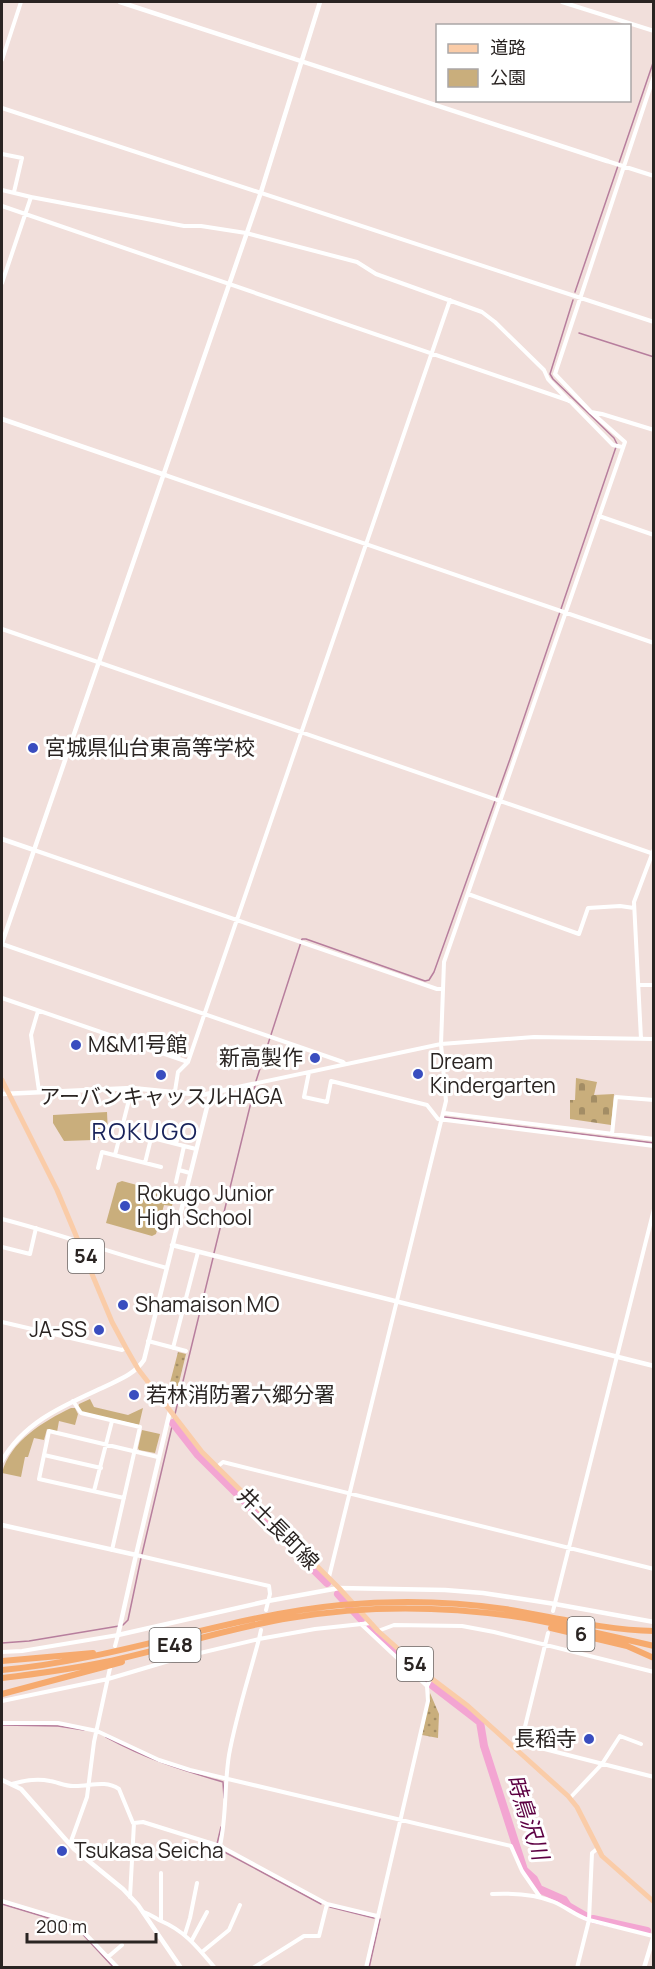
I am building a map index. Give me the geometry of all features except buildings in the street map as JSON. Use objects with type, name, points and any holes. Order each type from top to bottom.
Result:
[{"type":"highway","name":"E48","points":[[2,1670],[57,1664],[255,1618],[342,1605],[410,1602],[551,1614]]},
{"type":"highway","name":"E48","points":[[2,1678],[78,1667],[221,1632],[290,1618],[367,1610],[442,1610],[507,1617]]},
{"type":"highway","name":"6","points":[[551,1614],[654,1631]]},
{"type":"highway","name":"6","points":[[551,1614],[654,1644]]},
{"type":"highway","name":"6","points":[[507,1617],[654,1644]]},
{"type":"highway","name":"6","points":[[507,1617],[627,1646],[654,1658]]},
{"type":"highway","points":[[2,1695],[123,1662],[177,1644]]},
{"type":"highway","points":[[2,1662],[123,1650]]},
{"type":"main road","name":"井土長町線","points":[[2,1080],[5,1094],[57,1190],[99,1292],[126,1348],[138,1369],[176,1420],[202,1452],[339,1588],[378,1631],[431,1678],[468,1706],[570,1798],[577,1807],[597,1849],[611,1865],[654,1902]]},
{"type":"street","points":[[2,60],[21,2]]},
{"type":"street","points":[[120,2],[654,177]]},
{"type":"street","points":[[320,2],[261,192],[2,944],[345,1064]]},
{"type":"street","points":[[562,2],[654,31]]},
{"type":"street","points":[[329,1579],[447,1101],[441,1044],[444,962],[562,612],[599,516],[621,447],[625,442],[591,412],[555,374],[621,166],[654,76]]},
{"type":"street","points":[[2,108],[654,322]]},
{"type":"street","points":[[2,154],[22,158],[15,189]]},
{"type":"street","points":[[2,190],[15,189],[31,197],[183,226],[201,226],[246,233],[357,262],[376,274],[482,312],[544,370],[548,379],[615,445],[621,447]]},
{"type":"street","points":[[2,283],[31,197]]},
{"type":"street","points":[[2,206],[570,401]]},
{"type":"street","points":[[175,1091],[178,1072],[188,1062],[450,300]]},
{"type":"street","points":[[591,412],[654,430]]},
{"type":"street","points":[[2,418],[654,643]]},
{"type":"street","points":[[599,516],[654,535]]},
{"type":"street","points":[[2,628],[653,852],[634,902],[641,1039]]},
{"type":"street","points":[[2,839],[442,989]]},
{"type":"street","points":[[468,894],[579,934],[588,908],[620,906],[634,908]]},
{"type":"street","points":[[639,985],[654,985]]},
{"type":"street","points":[[2,998],[188,1062]]},
{"type":"street","points":[[38,1011],[31,1035],[39,1091]]},
{"type":"street","points":[[5,1094],[132,1088],[210,1095],[441,1044],[534,1037],[654,1039]]},
{"type":"street","points":[[309,1072],[304,1097],[327,1101],[331,1081],[427,1105],[438,1119],[443,1116],[654,1140]]},
{"type":"street","points":[[115,1155],[132,1088]]},
{"type":"street","points":[[2,1461],[30,1426],[73,1401],[128,1375],[138,1369],[144,1360],[210,1095]]},
{"type":"street","points":[[612,1134],[616,1097],[654,1100]]},
{"type":"street","points":[[443,1116],[654,1146]]},
{"type":"street","points":[[145,1163],[155,1122]]},
{"type":"street","points":[[176,1144],[181,1124]]},
{"type":"street","points":[[121,1130],[196,1149]]},
{"type":"street","points":[[176,1182],[184,1146]]},
{"type":"street","points":[[98,1168],[102,1152],[161,1167]]},
{"type":"street","points":[[179,1170],[190,1173]]},
{"type":"street","points":[[551,1614],[654,1209]]},
{"type":"street","points":[[2,1220],[56,1233],[80,1243],[167,1268]]},
{"type":"street","points":[[2,1247],[30,1254],[36,1228]]},
{"type":"street","points":[[172,1245],[654,1366]]},
{"type":"street","points":[[173,1348],[198,1251]]},
{"type":"street","points":[[2,1322],[122,1350],[126,1348]]},
{"type":"street","points":[[148,1341],[186,1351]]},
{"type":"street","points":[[73,1401],[81,1413],[140,1427],[112,1550]]},
{"type":"street","points":[[115,1646],[139,1556],[158,1457],[171,1412]]},
{"type":"street","points":[[94,1491],[112,1420]]},
{"type":"street","points":[[124,1498],[39,1479],[49,1431],[158,1457]]},
{"type":"street","points":[[44,1455],[101,1468]]},
{"type":"street","points":[[217,1467],[223,1462],[654,1569]]},
{"type":"street","points":[[2,1525],[269,1586],[266,1610]]},
{"type":"street","points":[[2,1652],[22,1651],[118,1635],[268,1601],[339,1588],[445,1590],[555,1604],[654,1622]]},
{"type":"street","points":[[2,1701],[108,1679],[179,1658],[259,1639],[315,1629],[371,1623]]},
{"type":"street","points":[[361,1624],[427,1686]]},
{"type":"street","points":[[378,1631],[394,1624],[462,1626],[545,1644],[654,1672]]},
{"type":"street","points":[[220,1846],[225,1823],[226,1779],[230,1754],[261,1630]]},
{"type":"street","points":[[519,1751],[548,1632]]},
{"type":"street","points":[[70,1844],[84,1809],[110,1668]]},
{"type":"street","points":[[366,1968],[428,1701],[427,1686],[431,1678]]},
{"type":"street","points":[[2,1722],[58,1723],[97,1731],[159,1760],[226,1779],[511,1846],[522,1871],[540,1897]]},
{"type":"street","points":[[570,1798],[602,1764],[620,1736],[641,1744]]},
{"type":"street","points":[[521,1743],[654,1777]]},
{"type":"street","points":[[2,1780],[12,1784],[32,1799],[70,1844],[130,1897],[143,1912],[181,1968]]},
{"type":"street","points":[[12,1784],[28,1780],[42,1780],[71,1786],[105,1785],[119,1789],[129,1817],[134,1823],[130,1897]]},
{"type":"street","points":[[134,1823],[143,1822],[220,1846],[327,1904],[378,1916]]},
{"type":"street","points":[[577,1968],[589,1920],[592,1853],[597,1849]]},
{"type":"street","points":[[161,1873],[161,1921]]},
{"type":"street","points":[[185,1934],[197,1883]]},
{"type":"street","points":[[492,1894],[515,1893],[540,1897],[555,1902],[589,1920],[653,1936],[644,1968]]},
{"type":"street","points":[[2,1901],[75,1923],[118,1968]]},
{"type":"street","points":[[253,1968],[304,1936],[319,1936],[327,1904]]},
{"type":"street","points":[[202,1952],[229,1930],[240,1905]]},
{"type":"street","points":[[143,1912],[185,1934],[215,1968]]},
{"type":"street","points":[[192,1940],[207,1912]]},
{"type":"street","points":[[108,1958],[122,1945]]},
{"type":"green space","points":[[576,1078],[597,1082],[594,1095],[614,1094],[611,1125],[570,1119],[570,1100],[575,1100]]},
{"type":"green space","points":[[107,1112],[108,1134],[93,1140],[64,1141],[53,1123],[53,1115]]},
{"type":"green space","points":[[122,1181],[174,1195],[172,1206],[164,1205],[156,1234],[152,1236],[106,1223],[117,1183]]},
{"type":"green space","points":[[178,1352],[186,1354],[173,1407],[166,1398]]},
{"type":"green space","points":[[90,1399],[94,1407],[128,1415],[143,1408],[139,1425],[82,1412],[78,1407],[79,1404]]},
{"type":"green space","points":[[71,1408],[75,1408],[78,1414],[75,1425],[59,1421],[57,1432],[47,1429],[44,1440],[34,1438],[28,1457],[25,1457],[21,1477],[2,1473],[12,1451],[29,1433]]},
{"type":"green space","points":[[142,1430],[160,1434],[155,1453],[139,1450]]},
{"type":"green space","points":[[430,1693],[439,1714],[438,1738],[422,1735]]},
{"type":"waterway","points":[[575,292],[654,60]]},
{"type":"waterway","points":[[256,1081],[302,939],[425,981],[429,980],[434,972],[510,759],[617,444],[614,438],[550,374],[573,300]]},
{"type":"waterway","points":[[579,333],[654,357]]},
{"type":"waterway","points":[[214,1253],[255,1086]]},
{"type":"waterway","points":[[444,1117],[654,1143]]},
{"type":"waterway","points":[[175,1414],[213,1258]]},
{"type":"waterway","points":[[142,1554],[174,1418]]},
{"type":"waterway","name":"時鳥沢川","points":[[173,1423],[198,1455],[327,1583]]},
{"type":"waterway","points":[[123,1625],[128,1620],[141,1558]]},
{"type":"waterway","name":"時鳥沢川","points":[[338,1594],[361,1619]]},
{"type":"waterway","points":[[2,1643],[29,1641],[119,1626]]},
{"type":"waterway","name":"時鳥沢川","points":[[370,1628],[426,1681]]},
{"type":"waterway","name":"時鳥沢川","points":[[432,1685],[480,1722],[484,1746],[524,1870],[534,1879],[539,1889],[564,1900],[568,1906],[587,1917]]},
{"type":"waterway","points":[[2,1725],[58,1726],[84,1730]]},
{"type":"waterway","points":[[106,1737],[163,1763],[223,1782],[224,1798]]},
{"type":"waterway","points":[[217,1844],[221,1827]]},
{"type":"waterway","points":[[217,1848],[321,1904]]},
{"type":"waterway","points":[[2,1904],[75,1926],[114,1968]]},
{"type":"waterway","points":[[330,1907],[374,1918]]},
{"type":"waterway","points":[[369,1968],[380,1919]]},
{"type":"waterway","name":"時鳥沢川","points":[[593,1919],[647,1931]]},
{"type":"place","name":"宮城県仙台東高等学校","points":[[33,748]]},
{"type":"place","name":"M&M1号館","points":[[76,1045]]},
{"type":"place","name":"新高製作","points":[[315,1058]]},
{"type":"place","name":"Dream Kindergarten","points":[[418,1074]]},
{"type":"place","name":"アーバンキャッスルHAGA","points":[[161,1075]]},
{"type":"place","name":"Rokugo Junior High School","points":[[125,1206]]},
{"type":"place","name":"Shamaison MO","points":[[123,1305]]},
{"type":"place","name":"JA-SS","points":[[99,1330]]},
{"type":"place","name":"若林消防署六郷分署","points":[[134,1395]]},
{"type":"place","name":"長稻寺","points":[[589,1739]]},
{"type":"place","name":"Tsukasa Seicha","points":[[62,1851]]},
{"type":"district","name":"ROKUGO","points":[[145,1132]]}]
